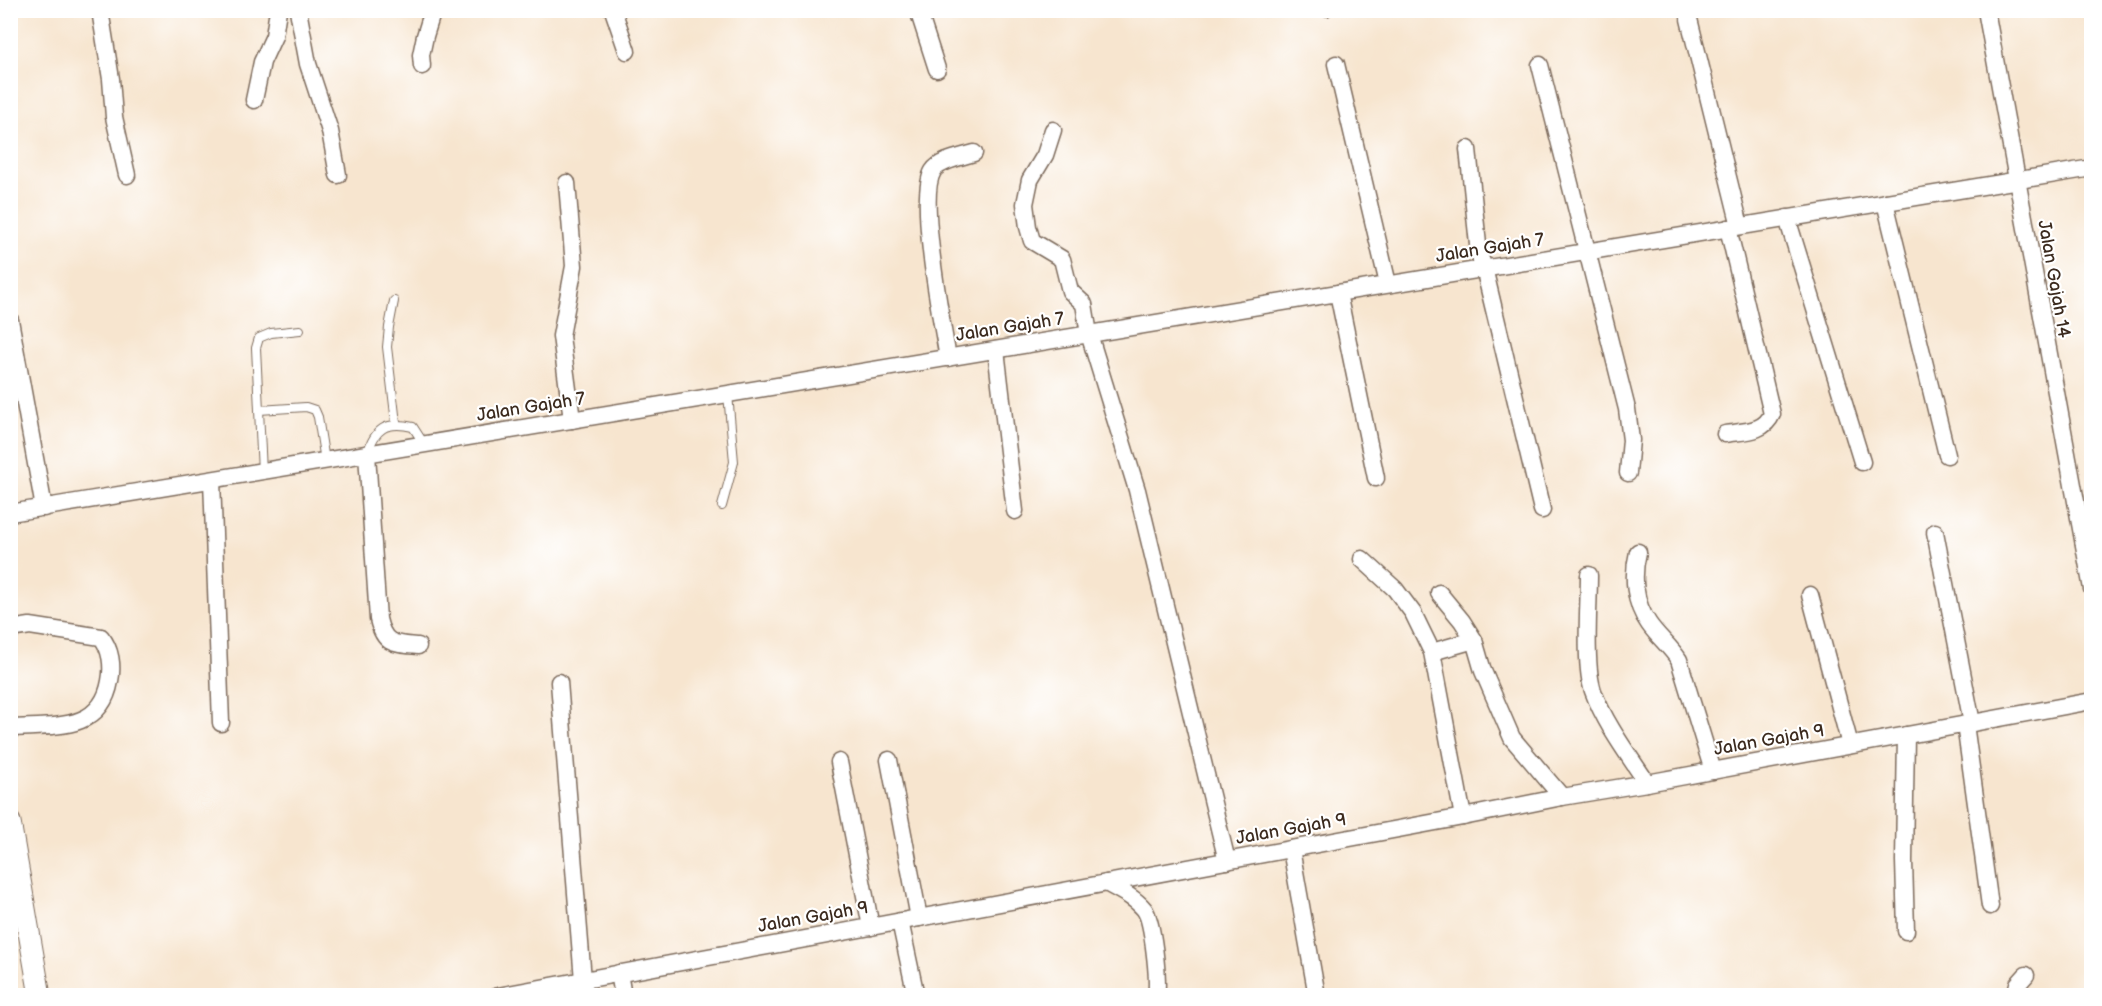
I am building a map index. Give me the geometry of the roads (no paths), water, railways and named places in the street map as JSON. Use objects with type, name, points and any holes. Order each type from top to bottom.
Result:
[{"type":"street","points":[[100,10],[111,79],[114,117],[127,175]]},
{"type":"street","points":[[254,100],[262,62],[274,36],[278,10]]},
{"type":"street","points":[[298,10],[308,64],[330,131],[338,175]]},
{"type":"street","points":[[422,66],[424,36],[433,10]]},
{"type":"street","points":[[613,10],[627,51]]},
{"type":"street","points":[[918,10],[937,69]]},
{"type":"street","name":"Jalan Gajah 14","points":[[1986,10],[2091,589]]},
{"type":"street","points":[[1689,19],[1772,414],[1763,427],[1725,434]]},
{"type":"street","points":[[1336,64],[1388,285]]},
{"type":"street","points":[[1540,65],[1627,409],[1631,440],[1628,473]]},
{"type":"street","points":[[1053,130],[1045,155],[1030,180],[1025,204],[1028,227],[1032,241],[1062,259],[1070,291],[1084,304],[1089,334],[1137,490],[1227,861]]},
{"type":"street","points":[[1468,149],[1479,254],[1542,510]]},
{"type":"street","points":[[948,358],[936,287],[927,202],[932,173],[939,165],[974,153]]},
{"type":"street","name":"Jalan Gajah 7","points":[[10,513],[2091,168]]},
{"type":"street","points":[[567,183],[574,266],[561,336],[572,420]]},
{"type":"street","points":[[1885,202],[1947,455]]},
{"type":"street","points":[[1787,218],[1862,462]]},
{"type":"street","points":[[1338,293],[1376,478]]},
{"type":"street","points":[[10,320],[44,508]]},
{"type":"street","points":[[996,350],[1015,511]]},
{"type":"street","points":[[367,454],[378,619],[381,631],[387,640],[398,644],[418,646]]},
{"type":"street","points":[[212,480],[221,723]]},
{"type":"street","points":[[1935,532],[1969,724],[1990,906]]},
{"type":"street","points":[[1638,552],[1634,569],[1640,608],[1649,624],[1669,645],[1679,660],[1713,771]]},
{"type":"street","points":[[1362,559],[1395,589],[1413,613],[1432,652],[1463,817]]},
{"type":"street","points":[[1589,575],[1589,674],[1593,691],[1610,724],[1647,783]]},
{"type":"street","points":[[1439,593],[1474,640],[1483,671],[1512,738],[1562,797]]},
{"type":"street","points":[[1810,595],[1850,745]]},
{"type":"street","points":[[10,629],[30,626],[101,637],[109,646],[112,673],[108,696],[93,716],[71,724],[10,728]]},
{"type":"street","points":[[1432,652],[1474,640]]},
{"type":"street","points":[[559,682],[583,980]]},
{"type":"street","name":"Jalan Gajah 9","points":[[498,996],[1562,797],[2091,701]]},
{"type":"street","points":[[1906,735],[1904,861],[1906,931]]},
{"type":"street","points":[[889,760],[919,918]]},
{"type":"street","points":[[838,762],[871,927]]},
{"type":"street","points":[[10,822],[40,996]]},
{"type":"street","points":[[1291,849],[1317,996]]},
{"type":"street","points":[[1106,883],[1129,896],[1145,910],[1150,925],[1157,976],[1156,996]]},
{"type":"street","points":[[900,921],[916,996]]},
{"type":"street","points":[[619,973],[622,996]]},
{"type":"street","points":[[2015,996],[2018,984],[2026,975]]},
{"type":"lane","points":[[394,301],[387,347],[396,423]]},
{"type":"lane","points":[[262,471],[256,348],[259,338],[272,333],[300,330]]},
{"type":"lane","points":[[722,506],[734,462],[728,394]]},
{"type":"lane","points":[[259,410],[306,407],[315,410],[325,461]]},
{"type":"lane","points":[[367,454],[372,438],[385,427],[396,423],[412,427],[424,444]]}]
